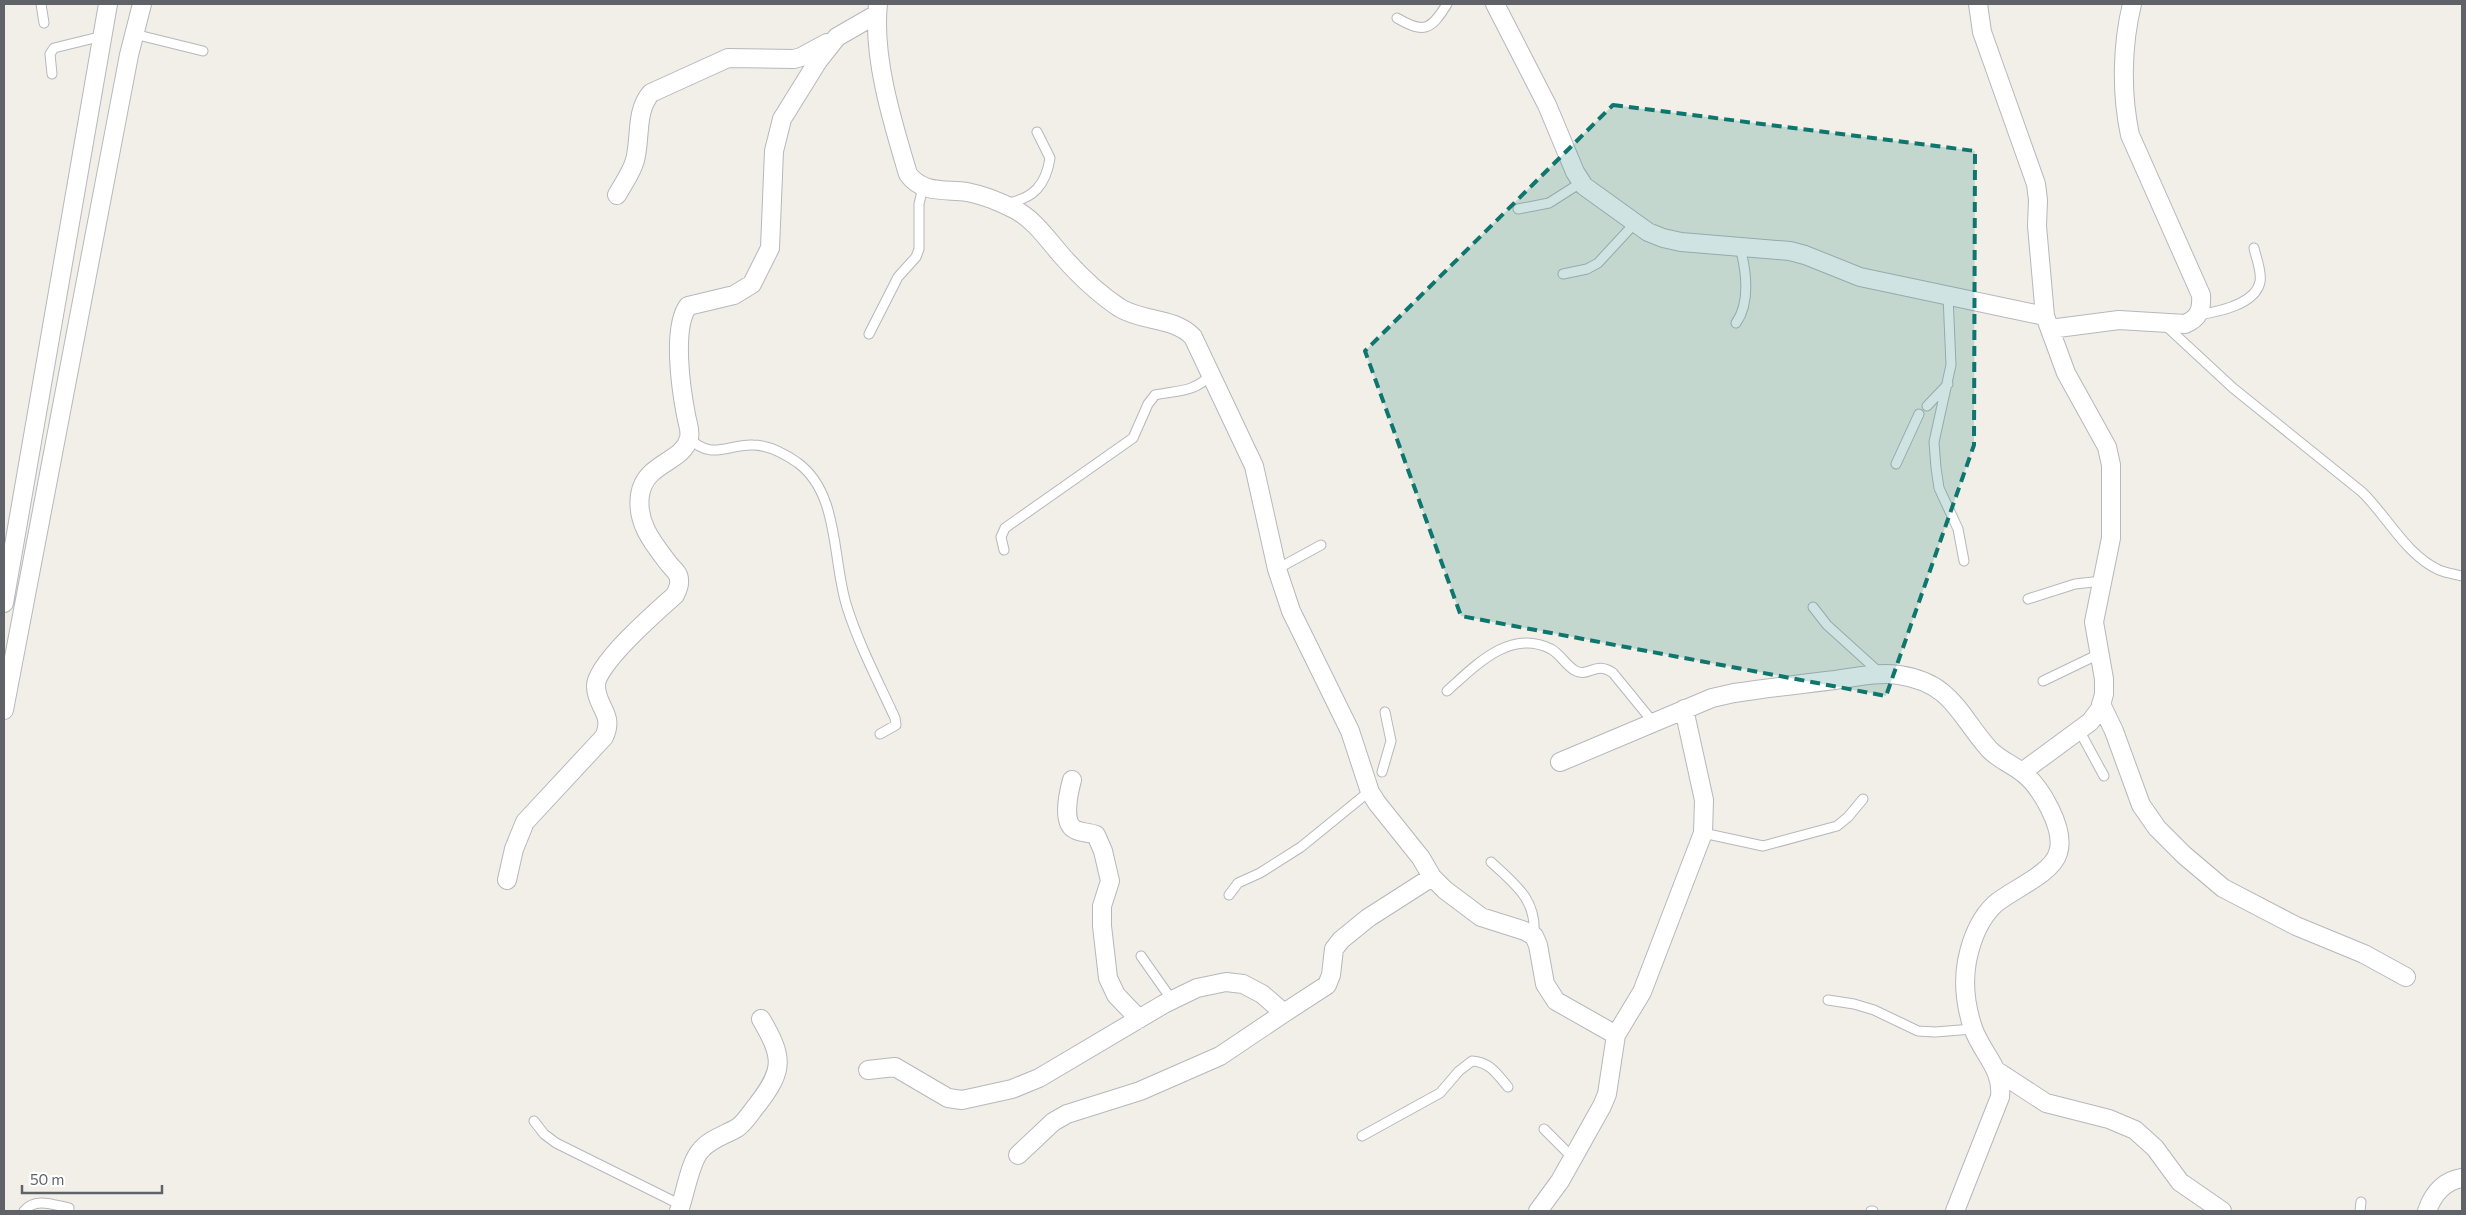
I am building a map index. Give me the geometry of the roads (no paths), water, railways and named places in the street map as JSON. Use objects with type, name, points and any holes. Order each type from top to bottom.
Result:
[{"type":"street","points":[[4,710],[34,493],[108,4]]},
{"type":"street","points":[[4,603],[15,549],[34,493],[142,4]]},
{"type":"street","points":[[1495,4],[1547,105],[1575,172],[1582,182],[1596,196],[1635,223],[1663,238],[1805,255],[1860,277],[1948,296],[2047,323],[2119,320],[2185,324],[2195,319],[2198,315],[2201,309],[2201,295],[2129,127],[2125,112],[2126,36],[2132,4]]},
{"type":"street","points":[[1978,4],[1982,32],[2036,184],[2038,200],[2037,226],[2047,323],[2070,381],[2107,447],[2111,465],[2111,538],[2094,622],[2104,679],[2101,704],[2090,722],[2022,772]]},
{"type":"street","points":[[617,195],[635,162],[641,113],[644,101],[651,93],[728,58],[801,58],[837,37],[878,9]]},
{"type":"street","points":[[878,9],[877,35],[890,114],[908,174],[913,181],[923,187],[968,192],[1015,209],[1033,223],[1065,260],[1120,308],[1132,314],[1186,329],[1193,337],[1254,466],[1277,569],[1291,611],[1350,731],[1373,787],[1432,877],[1445,890],[1481,917],[1525,931],[1534,936],[1538,945],[1545,984],[1549,993],[1556,1000],[1616,1035]]},
{"type":"street","points":[[506,880],[514,849],[525,822],[604,737],[607,731],[607,715],[596,692],[597,676],[627,640],[675,595],[679,580],[677,573],[649,536],[639,514],[640,494],[645,479],[655,468],[678,453],[689,438],[680,356],[680,325],[688,306],[734,295],[752,284],[770,248],[774,151],[782,119],[818,61],[837,37]]},
{"type":"street","points":[[4,567],[15,549]]},
{"type":"street","points":[[1560,762],[1712,698],[1734,693],[1882,675],[1898,675],[1921,680],[1939,689],[1953,702],[1989,750],[2032,781],[2056,821],[2060,838],[2058,853],[2051,865],[1994,905],[1976,930],[1967,962],[1965,997],[1973,1029],[1997,1071],[2001,1083],[2000,1097],[1955,1211]]},
{"type":"street","points":[[2101,704],[2114,731],[2141,805],[2158,828],[2184,855],[2231,892],[2296,926],[2364,954],[2406,977]]},
{"type":"street","points":[[1538,1211],[1560,1182],[1607,1094],[1616,1035],[1642,992],[1703,833],[1704,800],[1684,709]]},
{"type":"street","points":[[1072,780],[1066,804],[1072,826],[1075,830],[1096,835],[1110,873],[1110,881],[1102,906],[1102,926],[1108,978],[1116,995],[1139,1019]]},
{"type":"street","points":[[1018,1156],[1053,1122],[1067,1114],[1140,1091],[1220,1056],[1327,985],[1331,975],[1334,949],[1341,940],[1368,918],[1432,877]]},
{"type":"street","points":[[868,1070],[895,1067],[948,1098],[962,1100],[983,1097],[1039,1078],[1172,1000],[1196,988],[1226,982],[1243,984],[1262,994],[1284,1013]]},
{"type":"street","points":[[680,1208],[700,1151],[722,1135],[738,1127],[768,1091],[777,1074],[779,1060],[775,1043],[761,1019]]},
{"type":"street","points":[[1997,1071],[2046,1103],[2109,1119],[2135,1130],[2155,1148],[2180,1182],[2222,1211]]},
{"type":"street","points":[[2428,1211],[2437,1191],[2446,1183],[2462,1178]]},
{"type":"lane","points":[[41,4],[44,23]]},
{"type":"lane","points":[[1397,18],[1413,28],[1428,26],[1435,21],[1447,4]]},
{"type":"lane","points":[[134,34],[203,51]]},
{"type":"lane","points":[[52,74],[50,54],[54,48],[103,36]]},
{"type":"lane","points":[[1002,204],[1026,199],[1034,193],[1044,178],[1050,158],[1037,132]]},
{"type":"lane","points":[[1518,209],[1549,203],[1582,182]]},
{"type":"lane","points":[[869,334],[898,277],[916,257],[919,249],[918,204],[923,187]]},
{"type":"lane","points":[[1564,274],[1588,269],[1598,263],[1635,223]]},
{"type":"lane","points":[[1736,323],[1743,309],[1746,269],[1740,247]]},
{"type":"lane","points":[[2198,315],[2232,308],[2257,289],[2260,275],[2254,248]]},
{"type":"lane","points":[[1948,296],[1951,351],[1948,383],[1934,442],[1939,488],[1958,529],[1964,561]]},
{"type":"lane","points":[[2162,322],[2233,388],[2297,437],[2362,492],[2378,508],[2413,552],[2440,570],[2462,576]]},
{"type":"lane","points":[[1004,550],[1001,537],[1005,528],[1133,438],[1148,404],[1155,395],[1185,391],[1202,383],[1212,374]]},
{"type":"lane","points":[[1927,406],[1948,383]]},
{"type":"lane","points":[[1896,464],[1919,414]]},
{"type":"lane","points":[[689,438],[697,446],[706,450],[718,451],[752,445],[774,449],[799,464],[814,479],[824,495],[844,596],[857,637],[895,718],[896,725],[880,734]]},
{"type":"lane","points":[[1277,569],[1321,545]]},
{"type":"lane","points":[[2028,599],[2075,584],[2102,581]]},
{"type":"lane","points":[[1813,607],[1827,625],[1882,675]]},
{"type":"lane","points":[[1447,691],[1495,651],[1510,646],[1533,644],[1553,650],[1574,671],[1582,672],[1599,667],[1606,668],[1613,673],[1653,722]]},
{"type":"lane","points":[[2043,681],[2099,654]]},
{"type":"lane","points":[[1382,772],[1391,741],[1385,712]]},
{"type":"lane","points":[[2079,730],[2104,776]]},
{"type":"lane","points":[[1230,895],[1238,883],[1260,874],[1301,847],[1373,787]]},
{"type":"lane","points":[[1703,833],[1763,846],[1838,826],[1863,799]]},
{"type":"lane","points":[[1491,862],[1528,900],[1534,911],[1534,936]]},
{"type":"lane","points":[[1141,956],[1172,1000]]},
{"type":"lane","points":[[1828,1000],[1874,1010],[1918,1031],[1973,1029]]},
{"type":"lane","points":[[1362,1136],[1440,1093],[1458,1071],[1472,1061],[1482,1062],[1489,1066],[1508,1087]]},
{"type":"lane","points":[[534,1121],[544,1134],[556,1143],[680,1208]]},
{"type":"lane","points":[[1544,1128],[1573,1158]]},
{"type":"lane","points":[[24,1211],[28,1206],[36,1203],[69,1208]]}]
